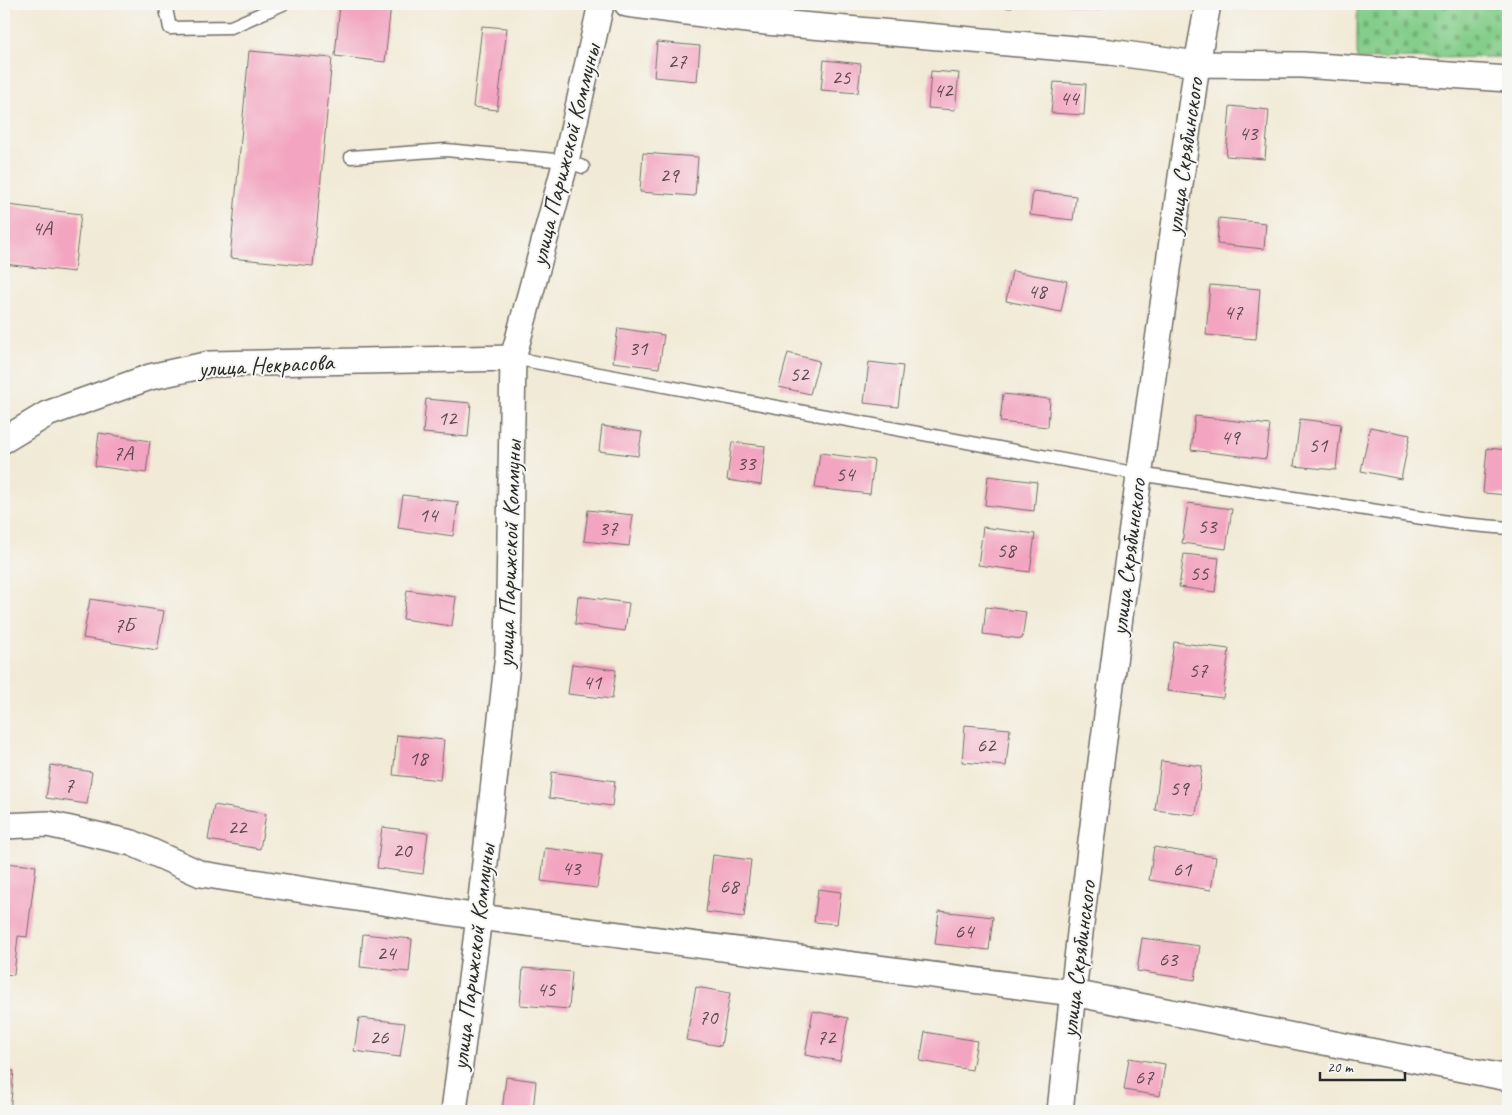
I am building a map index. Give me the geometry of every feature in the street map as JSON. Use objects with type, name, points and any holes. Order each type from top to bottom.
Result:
[{"type":"street","name":"улица Парижской Коммуны","points":[[454,1111],[479,917],[508,655],[513,358],[575,164],[601,4]]},
{"type":"street","points":[[627,4],[755,21],[1110,52],[1197,64],[1302,65],[1508,79]]},
{"type":"street","name":"улица Скрябинского","points":[[1060,1111],[1073,993],[1139,474],[1197,64],[1208,4]]},
{"type":"street","name":"улица Некрасова","points":[[4,440],[46,414],[150,377],[210,364],[513,358]]},
{"type":"street","points":[[4,826],[48,824],[132,843],[200,874],[479,917],[1073,993],[1508,1078]]},
{"type":"lane","points":[[164,4],[170,28],[231,27],[283,4]]},
{"type":"lane","points":[[352,157],[446,150],[575,164]]},
{"type":"lane","points":[[513,358],[1139,474],[1461,524],[1508,528]]},
{"type":"green space","points":[[1357,4],[1508,4],[1508,57],[1357,59]]},
{"type":"building","points":[[340,4],[391,4],[385,62],[335,56]]},
{"type":"building","points":[[985,4],[1012,4],[1012,8],[985,6]]},
{"type":"building","points":[[1061,4],[1099,4],[1098,9]]},
{"type":"building","points":[[482,26],[507,28],[497,110],[473,107]]},
{"type":"building","points":[[657,42],[700,46],[697,81],[654,77]]},
{"type":"building","points":[[249,51],[332,58],[313,266],[230,258]]},
{"type":"building","points":[[824,60],[861,64],[858,93],[821,90]]},
{"type":"building","points":[[931,71],[959,73],[955,110],[928,108]]},
{"type":"building","points":[[1054,82],[1086,84],[1084,115],[1051,113]]},
{"type":"building","points":[[1230,106],[1269,110],[1265,159],[1226,156]]},
{"type":"building","points":[[643,153],[698,157],[695,196],[640,192]]},
{"type":"building","points":[[1033,191],[1076,196],[1073,220],[1030,215]]},
{"type":"building","points":[[8,205],[81,214],[74,272],[4,264]]},
{"type":"building","points":[[1219,218],[1266,223],[1264,249],[1217,244]]},
{"type":"building","points":[[1012,271],[1067,281],[1061,312],[1006,301]]},
{"type":"building","points":[[1210,285],[1260,289],[1256,339],[1206,335]]},
{"type":"building","points":[[618,328],[664,335],[659,368],[613,362]]},
{"type":"building","points":[[788,353],[819,361],[810,394],[779,387]]},
{"type":"building","points":[[869,362],[903,366],[898,407],[864,403]]},
{"type":"building","points":[[1003,394],[1050,399],[1048,427],[1000,422]]},
{"type":"building","points":[[426,399],[471,403],[468,437],[423,433]]},
{"type":"building","points":[[1195,416],[1270,425],[1266,459],[1191,450]]},
{"type":"building","points":[[1300,419],[1341,424],[1336,470],[1294,466]]},
{"type":"building","points":[[602,426],[642,432],[638,456],[599,451]]},
{"type":"building","points":[[1370,427],[1410,435],[1401,479],[1361,471]]},
{"type":"building","points":[[99,433],[150,441],[146,473],[95,466]]},
{"type":"building","points":[[732,442],[765,446],[761,485],[727,480]]},
{"type":"building","points":[[1487,448],[1508,450],[1508,495],[1483,493]]},
{"type":"building","points":[[820,453],[874,460],[870,494],[815,488]]},
{"type":"building","points":[[988,476],[1037,482],[1034,511],[985,505]]},
{"type":"building","points":[[403,495],[458,502],[453,536],[398,528]]},
{"type":"building","points":[[1188,503],[1232,509],[1226,549],[1182,543]]},
{"type":"building","points":[[588,510],[633,515],[629,546],[584,541]]},
{"type":"building","points":[[983,527],[1035,534],[1030,572],[978,565]]},
{"type":"building","points":[[1184,554],[1219,558],[1215,592],[1179,587]]},
{"type":"building","points":[[407,590],[456,597],[452,626],[403,619]]},
{"type":"building","points":[[578,596],[629,603],[625,631],[575,624]]},
{"type":"building","points":[[90,599],[164,611],[157,650],[83,638]]},
{"type":"building","points":[[986,607],[1026,612],[1022,639],[983,634]]},
{"type":"building","points":[[1174,642],[1229,649],[1223,698],[1167,691]]},
{"type":"building","points":[[572,664],[616,670],[612,699],[568,694]]},
{"type":"building","points":[[965,725],[1010,729],[1006,766],[962,762]]},
{"type":"building","points":[[397,735],[444,740],[440,780],[393,775]]},
{"type":"building","points":[[1161,761],[1202,766],[1196,815],[1155,810]]},
{"type":"building","points":[[51,765],[92,772],[87,804],[46,798]]},
{"type":"building","points":[[552,772],[615,781],[612,806],[549,798]]},
{"type":"building","points":[[214,805],[266,814],[260,849],[208,840]]},
{"type":"building","points":[[382,827],[428,833],[423,874],[377,868]]},
{"type":"building","points":[[1154,847],[1216,857],[1211,890],[1149,880]]},
{"type":"building","points":[[545,848],[602,855],[597,888],[541,881]]},
{"type":"building","points":[[713,855],[751,860],[744,917],[706,912]]},
{"type":"building","points":[[4,863],[36,866],[27,937],[18,936],[14,975],[4,974]]},
{"type":"building","points":[[818,889],[841,892],[837,924],[814,922]]},
{"type":"building","points":[[939,911],[993,917],[989,950],[935,944]]},
{"type":"building","points":[[363,934],[412,939],[409,972],[360,967]]},
{"type":"building","points":[[1142,938],[1200,946],[1195,980],[1137,971]]},
{"type":"building","points":[[523,968],[572,972],[569,1009],[520,1005]]},
{"type":"building","points":[[696,987],[730,993],[721,1046],[686,1040]]},
{"type":"building","points":[[813,1011],[848,1018],[840,1061],[805,1055]]},
{"type":"building","points":[[359,1018],[405,1023],[400,1057],[354,1051]]},
{"type":"building","points":[[925,1032],[977,1041],[972,1070],[920,1061]]},
{"type":"building","points":[[1129,1058],[1165,1064],[1160,1096],[1124,1090]]},
{"type":"building","points":[[4,1070],[14,1071],[10,1111],[4,1110]]},
{"type":"building","points":[[506,1077],[536,1081],[533,1111],[502,1111]]}]
